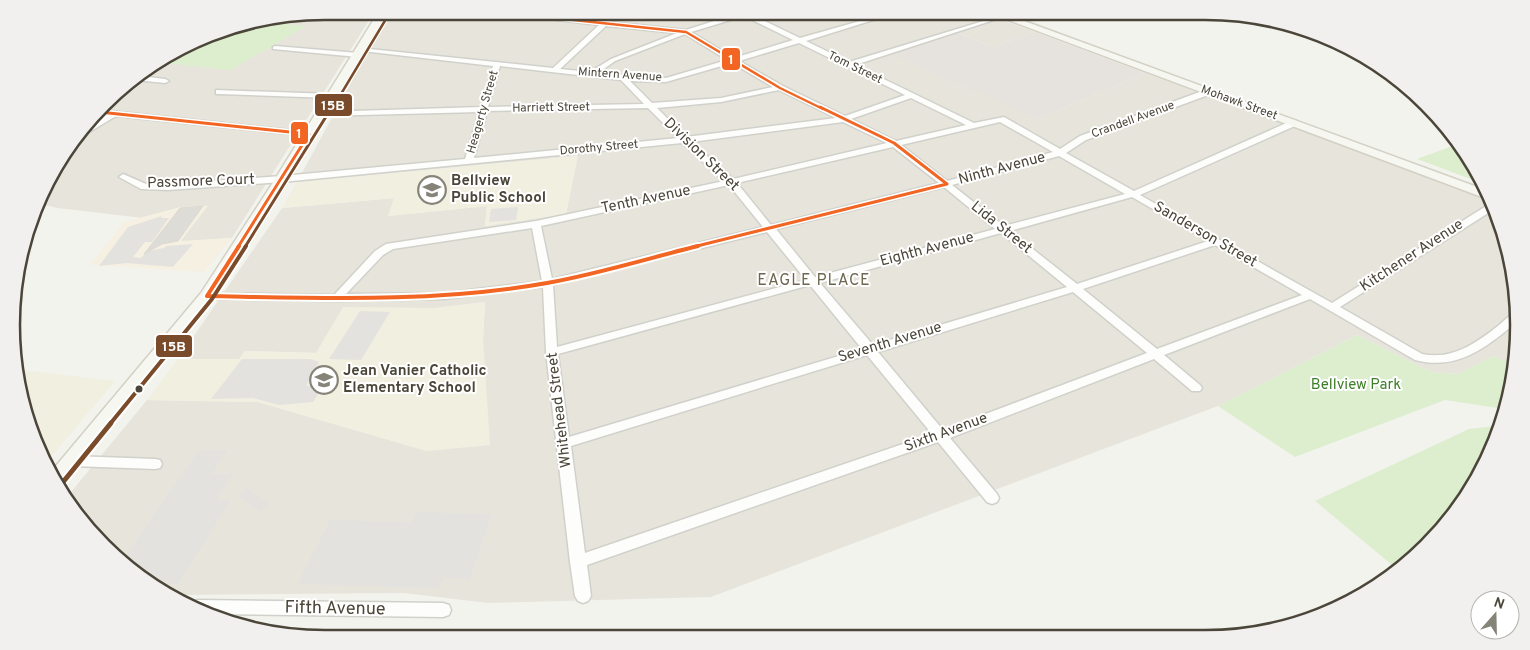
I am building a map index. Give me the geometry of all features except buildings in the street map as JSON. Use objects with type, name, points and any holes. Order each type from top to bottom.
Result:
[{"type":"main road","points":[[60,476],[207,296],[282,179],[379,20]]},
{"type":"main road","name":"Mohawk Street","points":[[1012,20],[1480,193]]},
{"type":"street","points":[[575,20],[686,32]]},
{"type":"street","points":[[555,70],[608,20]]},
{"type":"street","points":[[592,74],[607,63],[686,32],[723,20]]},
{"type":"street","name":"Tom Street","points":[[756,20],[971,124]]},
{"type":"street","name":"Mintern Avenue","points":[[276,48],[360,52],[497,64],[623,78],[666,80],[869,20]]},
{"type":"street","points":[[849,64],[988,20]]},
{"type":"street","name":"Lida Street","points":[[686,32],[780,88],[894,143],[1076,288],[1196,388]]},
{"type":"street","name":"Heagerty Street","points":[[469,160],[497,64]]},
{"type":"street","name":"Division Street","points":[[623,78],[684,140],[731,182],[992,498]]},
{"type":"street","points":[[145,79],[165,81]]},
{"type":"street","points":[[636,91],[640,79]]},
{"type":"street","name":"Harriett Street","points":[[321,114],[483,109],[652,107],[748,97],[780,88]]},
{"type":"street","points":[[219,92],[332,96]]},
{"type":"street","name":"Crandell Avenue","points":[[1060,152],[1083,138],[1208,92]]},
{"type":"street","name":"Dorothy Street","points":[[282,179],[684,140],[845,120],[912,96]]},
{"type":"street","points":[[106,113],[309,134]]},
{"type":"street","points":[[95,125],[114,114]]},
{"type":"street","name":"Sanderson Street","points":[[971,124],[1001,119],[1419,357],[1438,361],[1477,348],[1510,322]]},
{"type":"street","name":"Eighth Avenue","points":[[552,352],[1134,194],[1294,123]]},
{"type":"street","name":"Tenth Avenue","points":[[337,298],[379,253],[390,246],[536,224],[731,182],[971,124]]},
{"type":"street","name":"Ninth Avenue","points":[[207,296],[337,298],[444,296],[548,283],[767,227],[947,184],[1060,152]]},
{"type":"street","name":"Passmore Court","points":[[123,177],[144,187],[282,179]]},
{"type":"street","name":"Kitchener Avenue","points":[[1333,307],[1487,209]]},
{"type":"street","name":"Whitehead Street","points":[[536,224],[548,283],[552,352],[583,596]]},
{"type":"street","name":"Seventh Avenue","points":[[564,443],[1076,288],[1215,242]]},
{"type":"street","name":"Sixth Avenue","points":[[578,562],[941,436],[1311,295]]},
{"type":"street","points":[[73,460],[155,464]]},
{"type":"street","name":"Fifth Avenue","points":[[206,606],[443,610]]},
{"type":"shaded area","points":[[369,20],[232,238],[180,242],[207,206],[181,207],[143,218],[44,205],[61,172],[83,139],[109,109],[139,83],[172,61],[208,43],[246,30],[265,26],[305,21]]},
{"type":"shaded area","points":[[385,20],[1002,20],[1035,32],[993,47],[955,32],[1038,119],[1145,73],[1482,196],[1494,227],[1504,265],[1510,325],[1507,363],[1494,356],[1457,374],[1431,372],[1357,335],[1218,406],[711,597],[488,603],[404,593],[183,595],[139,567],[109,541],[70,493],[147,400],[258,402],[427,451],[483,339],[485,302],[436,308],[316,353],[245,351],[240,359],[178,359],[282,208],[395,198],[388,216],[487,206],[485,226],[566,214],[577,156],[297,182]]},
{"type":"shaded area","points":[[955,32],[993,47],[1035,32],[1145,73],[1038,119],[891,54]]},
{"type":"shaded area","name":"Bellview Public School","points":[[578,156],[566,214],[485,226],[487,206],[388,216],[394,198],[282,208],[297,182]]},
{"type":"shaded area","points":[[208,206],[180,241],[232,238],[204,272],[90,265],[124,222],[181,207]]},
{"type":"shaded area","points":[[518,207],[516,220],[489,222],[491,209]]},
{"type":"shaded area","points":[[162,216],[161,218],[169,218],[152,242],[145,242],[133,257],[141,258],[147,251],[166,246],[193,244],[173,267],[127,263],[99,266],[128,227]]},
{"type":"shaded area","name":"Jean Vanier Catholic Elementary School","points":[[485,302],[483,339],[490,445],[427,451],[258,402],[147,400],[178,359],[239,359],[245,351],[316,353],[343,307],[436,308]]},
{"type":"shaded area","points":[[360,311],[390,312],[361,360],[329,359]]},
{"type":"shaded area","points":[[242,359],[311,359],[319,362],[306,386],[324,385],[313,402],[279,405],[253,398],[211,399]]},
{"type":"shaded area","points":[[24,370],[115,381],[50,458],[30,404]]},
{"type":"shaded area","points":[[199,450],[227,450],[212,474],[233,474],[217,499],[231,500],[178,584],[163,583],[126,555]]},
{"type":"shaded area","points":[[247,488],[270,504],[260,512],[237,496]]},
{"type":"shaded area","points":[[416,512],[492,514],[470,579],[444,578],[440,588],[297,584],[330,520],[412,522]]},
{"type":"green space","points":[[280,24],[306,26],[231,70],[168,63],[208,43],[246,30]]},
{"type":"green space","points":[[1452,146],[1473,180],[1417,159]]},
{"type":"green space","name":"Bellview Park","points":[[1357,335],[1431,372],[1457,374],[1494,356],[1507,363],[1499,408],[1445,400],[1295,457],[1218,406]]},
{"type":"green space","points":[[1493,426],[1479,460],[1447,511],[1421,541],[1393,566],[1315,501],[1469,429]]},
{"type":"transit line","name":"15B","points":[[63,482],[212,299],[284,187],[385,20]]},
{"type":"transit line","name":"1","points":[[573,20],[686,32],[780,88],[894,143],[947,184]]},
{"type":"transit line","name":"1","points":[[106,113],[309,134],[207,296]]},
{"type":"transit line","name":"1","points":[[207,296],[337,298],[444,296],[548,283],[947,184]]},
{"type":"place","name":"Bellview Public School","points":[[432,190]]},
{"type":"place","name":"Jean Vanier Catholic Elementary School","points":[[324,380]]},
{"type":"district","name":"EAGLE PLACE","points":[[814,281]]}]
